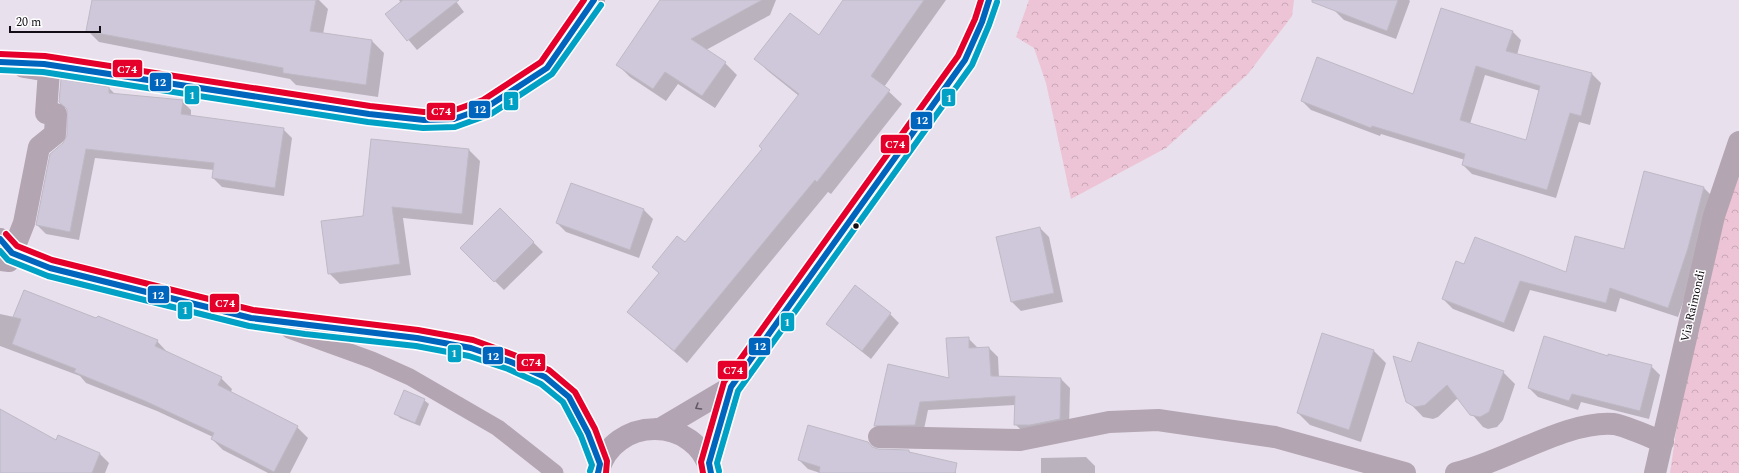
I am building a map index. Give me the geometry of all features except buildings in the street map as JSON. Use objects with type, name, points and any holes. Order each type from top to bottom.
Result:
[{"type":"main road","points":[[0,63],[44,64],[369,114],[424,120],[454,119],[487,107],[547,68],[594,0]]},
{"type":"main road","points":[[710,468],[731,387],[965,60],[990,0]]},
{"type":"main road","points":[[4,251],[50,268],[251,318],[306,326],[417,338],[471,348],[511,362],[546,377],[569,398],[588,433],[599,469]]},
{"type":"main road","points":[[660,430],[731,387]]},
{"type":"main road","points":[[599,469],[609,449],[625,436],[650,428],[672,431],[686,438],[695,445],[710,468]]},
{"type":"street","points":[[0,63],[49,71],[46,113],[56,114],[55,134],[39,147],[24,223],[4,251]]},
{"type":"street","name":"Via Raimondi","points":[[1655,473],[1714,216],[1739,142]]},
{"type":"street","points":[[879,437],[1020,440],[1109,422],[1158,420],[1275,437],[1405,473]]},
{"type":"street","points":[[1456,473],[1478,468],[1576,428],[1614,424],[1663,442]]},
{"type":"lane","points":[[251,318],[372,360],[410,377],[498,428],[555,473]]},
{"type":"green space","points":[[1029,0],[1294,0],[1292,16],[1248,74],[1166,148],[1071,199],[1046,83],[1034,48],[1016,37]]},
{"type":"green space","points":[[1739,171],[1739,473],[1670,473],[1697,287]]},
{"type":"transit line","name":"C74","points":[[0,54],[45,56],[370,106],[424,112],[452,111],[483,100],[541,62],[584,0]]},
{"type":"transit line","name":"12","points":[[0,62],[44,64],[369,114],[424,120],[454,119],[487,107],[547,68],[594,0]]},
{"type":"transit line","name":"C74","points":[[703,473],[701,462],[724,382],[958,56],[975,19],[981,0]]},
{"type":"transit line","name":"12","points":[[711,473],[709,463],[731,387],[965,60],[982,22],[989,0]]},
{"type":"transit line","name":"1","points":[[719,471],[717,463],[738,391],[972,65],[997,2]]},
{"type":"transit line","name":"1","points":[[0,70],[43,72],[368,122],[423,128],[455,127],[491,114],[552,74],[601,5]]},
{"type":"transit line","name":"C74","points":[[6,234],[17,246],[52,260],[253,310],[418,330],[473,340],[514,355],[549,370],[575,392],[595,429],[607,461],[606,473]]},
{"type":"transit line","name":"12","points":[[0,239],[12,253],[50,268],[251,318],[417,338],[471,348],[511,362],[545,377],[569,397],[588,433],[600,464],[598,473]]},
{"type":"transit line","name":"1","points":[[0,251],[8,260],[48,276],[249,326],[305,334],[416,346],[469,356],[508,369],[541,384],[563,402],[581,436],[592,465],[590,471]]}]
